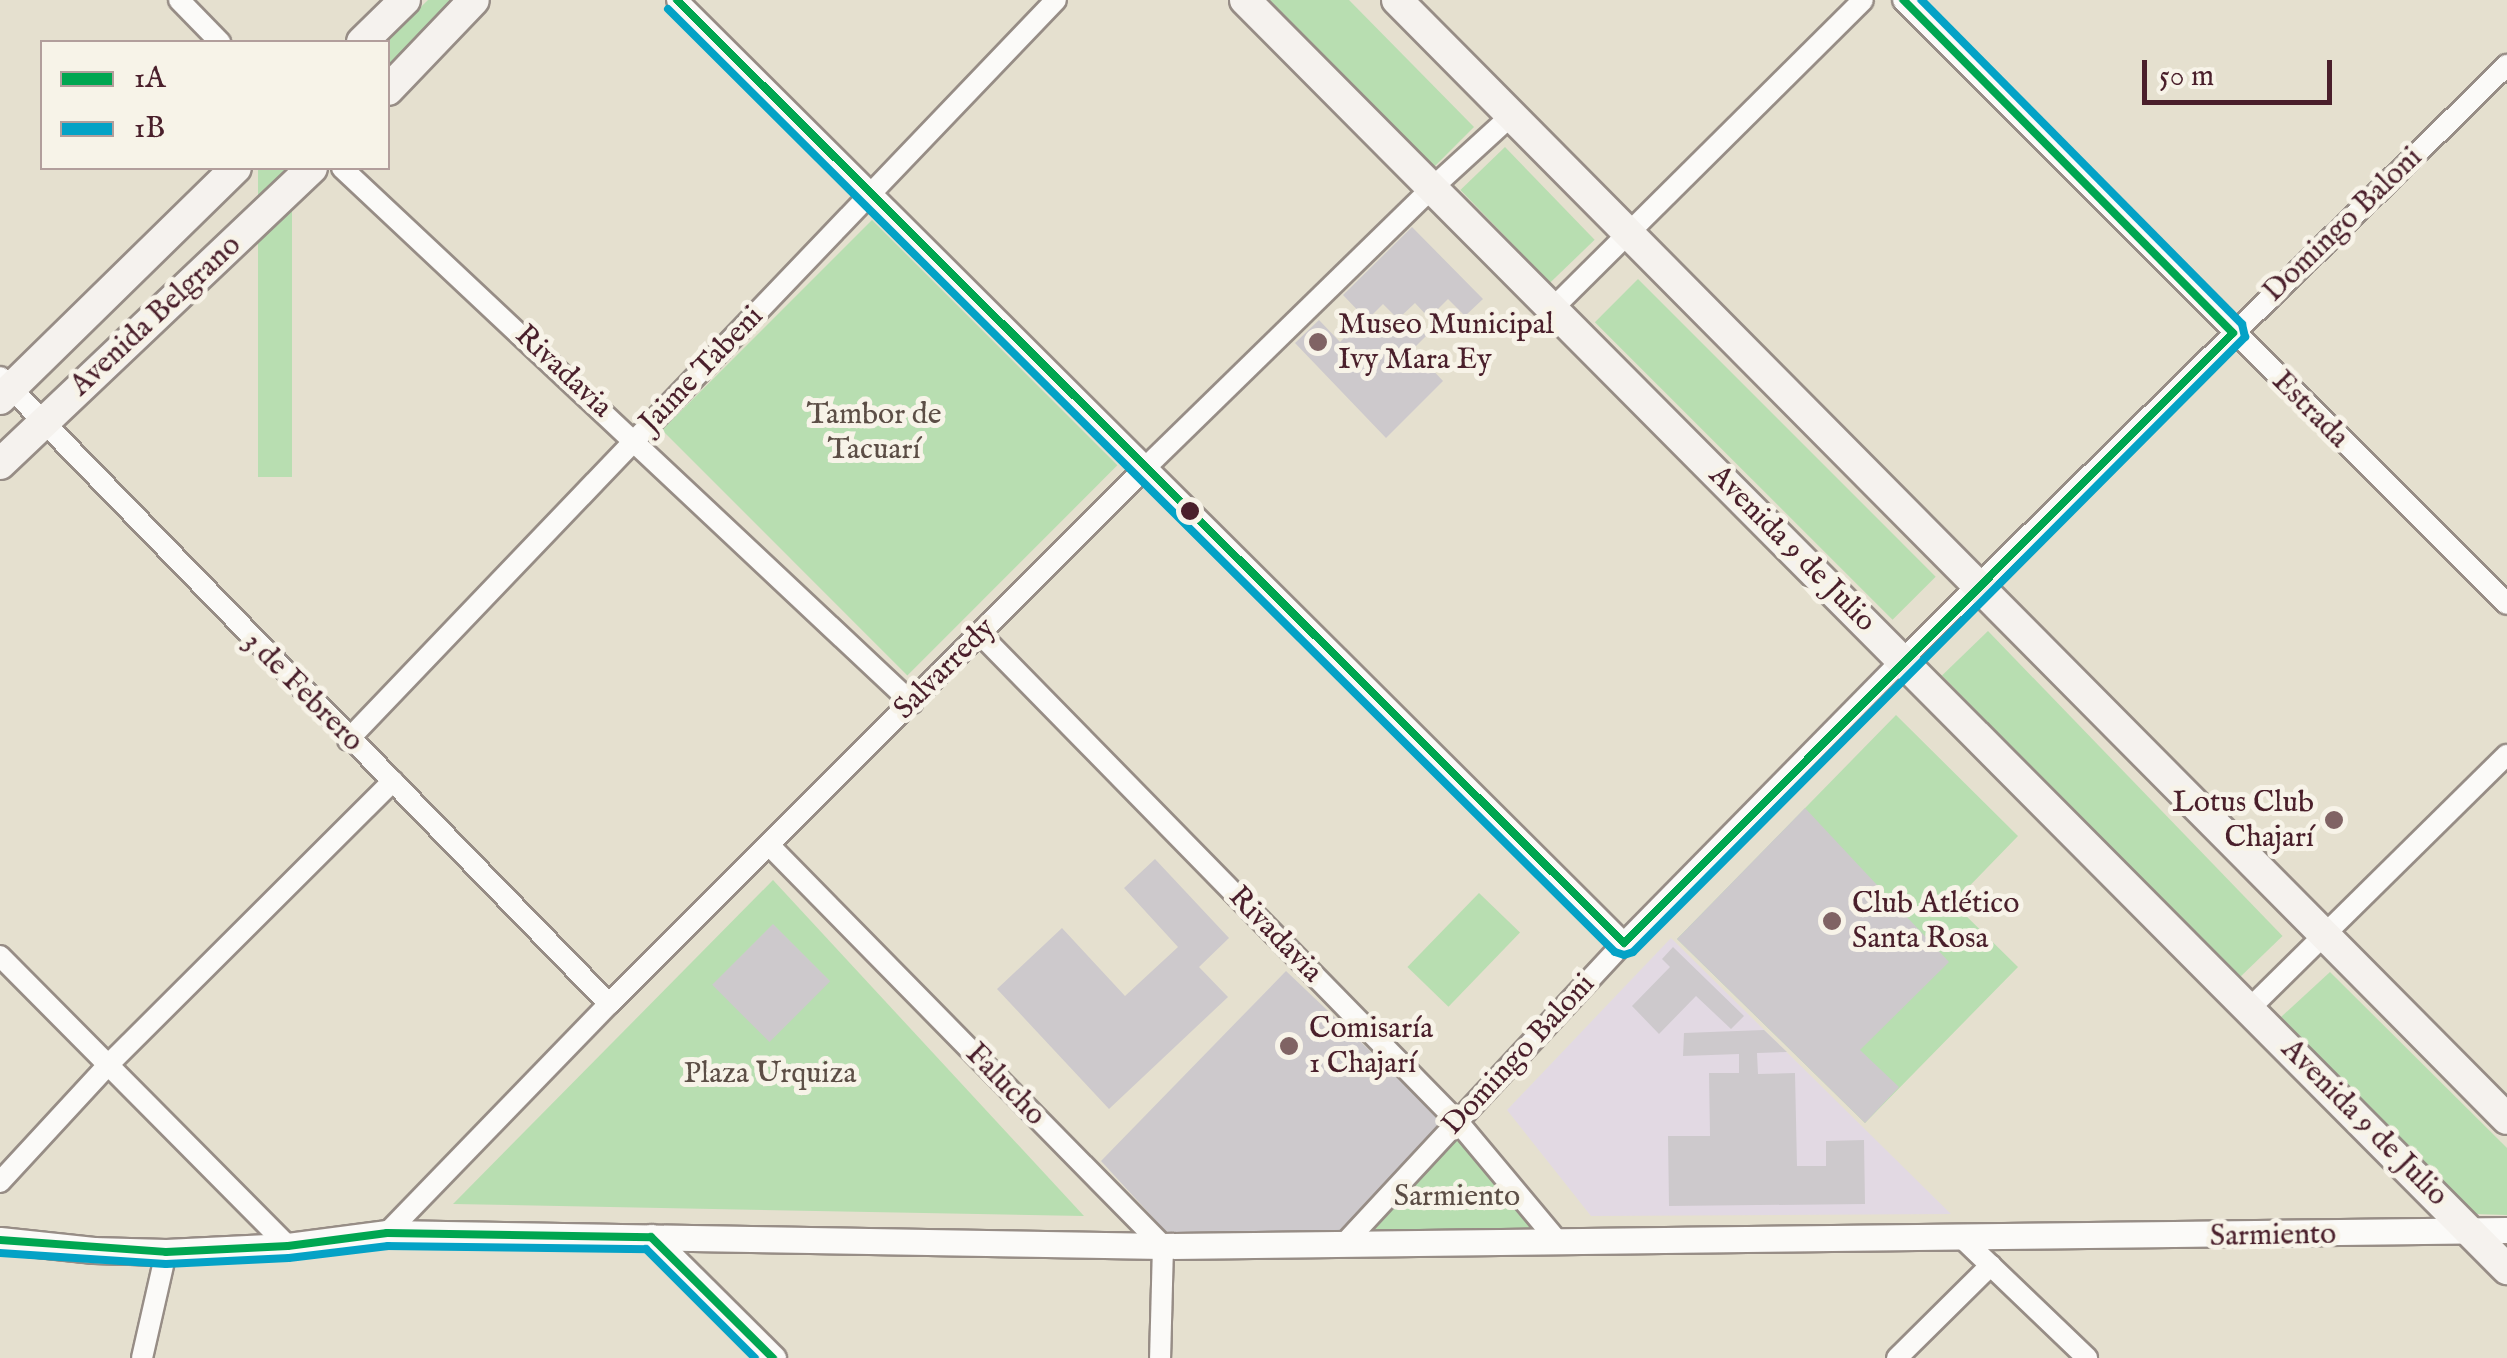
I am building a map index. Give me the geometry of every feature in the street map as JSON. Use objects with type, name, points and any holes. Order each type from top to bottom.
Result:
[{"type":"main road","points":[[364,40],[405,0]]},
{"type":"main road","points":[[390,88],[474,0]]},
{"type":"main road","name":"Avenida 9 de Julio","points":[[1245,0],[2507,1269]]},
{"type":"main road","points":[[1398,0],[2327,933],[2507,1119]]},
{"type":"main road","name":"Avenida Belgrano","points":[[4,388],[234,170]]},
{"type":"main road","name":"Avenida Belgrano","points":[[0,464],[310,170]]},
{"type":"street","points":[[179,0],[218,40]]},
{"type":"street","points":[[676,0],[1624,943]]},
{"type":"street","name":"Jaime Tabeni","points":[[348,740],[1056,0]]},
{"type":"street","points":[[1552,309],[1863,0]]},
{"type":"street","name":"Estrada","points":[[1904,0],[2232,334],[2507,604]]},
{"type":"street","name":"Domingo Baloni","points":[[1343,1245],[1624,943],[1902,660],[2507,65]]},
{"type":"street","name":"Salvarredy","points":[[387,1233],[609,1004],[1146,468],[1512,115]]},
{"type":"street","name":"Rivadavia","points":[[344,170],[912,703]]},
{"type":"street","name":"3 de Febrero","points":[[4,388],[609,1004]]},
{"type":"street","name":"Rivadavia","points":[[980,634],[1458,1122],[1560,1244]]},
{"type":"street","points":[[2249,1009],[2507,755]]},
{"type":"street","points":[[0,1182],[109,1064],[393,781]]},
{"type":"street","name":"Falucho","points":[[769,844],[1163,1246]]},
{"type":"street","points":[[0,956],[288,1246]]},
{"type":"street","name":"Sarmiento","points":[[0,1240],[94,1250],[166,1252],[288,1246],[387,1233],[1163,1246],[2475,1234],[2507,1230]]},
{"type":"street","points":[[651,1237],[773,1358]]},
{"type":"street","points":[[1963,1239],[2087,1358]]},
{"type":"street","points":[[1160,1358],[1163,1246]]},
{"type":"street","points":[[142,1358],[166,1252]]},
{"type":"street","points":[[1897,1358],[1991,1264]]},
{"type":"shaded area","points":[[1671,938],[1951,1214],[1591,1216],[1507,1110]]},
{"type":"green space","points":[[428,0],[459,0],[390,69],[387,40]]},
{"type":"green space","points":[[1264,0],[1349,0],[1474,127],[1431,170]]},
{"type":"green space","points":[[1505,147],[1595,240],[1550,283],[1460,190]]},
{"type":"green space","points":[[258,170],[292,170],[292,477],[258,477]]},
{"type":"green space","name":"Tambor de Tacuarí","points":[[872,220],[1117,465],[907,675],[662,430]]},
{"type":"green space","points":[[1638,279],[1936,577],[1893,620],[1595,322]]},
{"type":"green space","points":[[1988,631],[2283,936],[2236,980],[1942,675]]},
{"type":"green space","name":"Club Atlético Santa Rosa","points":[[1896,715],[2018,836],[1953,903],[2018,967],[1865,1123],[1677,939]]},
{"type":"green space","name":"Plaza Urquiza","points":[[773,880],[1084,1216],[453,1204]]},
{"type":"green space","points":[[1479,893],[1520,933],[1448,1007],[1407,967]]},
{"type":"green space","points":[[2330,972],[2507,1148],[2507,1215],[2475,1214],[2281,1017]]},
{"type":"green space","name":"Sarmiento","points":[[1457,1131],[1550,1239],[1354,1241]]},
{"type":"building","points":[[1412,227],[1483,299],[1465,316],[1448,299],[1429,318],[1415,303],[1398,319],[1383,304],[1367,320],[1343,295]]},
{"type":"building","points":[[1319,320],[1340,342],[1352,330],[1418,327],[1426,336],[1413,349],[1443,381],[1386,438],[1295,343]]},
{"type":"building","name":"Club Atlético Santa Rosa","points":[[1805,808],[1949,962],[1860,1050],[1899,1087],[1865,1123],[1677,939]]},
{"type":"building","points":[[1155,859],[1229,938],[1199,967],[1228,997],[1109,1109],[997,989],[1062,928],[1125,996],[1178,947],[1124,888]]},
{"type":"building","points":[[773,924],[830,981],[769,1042],[712,985]]},
{"type":"building","points":[[1673,947],[1744,1016],[1731,1029],[1696,996],[1659,1034],[1632,1006],[1670,967],[1662,959]]},
{"type":"building","name":"Comisaría 1 Chajarí","points":[[1286,971],[1445,1122],[1339,1234],[1170,1236],[1101,1161]]},
{"type":"building","points":[[1764,1030],[1787,1052],[1757,1053],[1758,1074],[1795,1073],[1797,1166],[1826,1166],[1826,1141],[1864,1140],[1865,1204],[1669,1206],[1668,1136],[1710,1136],[1709,1073],[1739,1073],[1739,1054],[1683,1056],[1684,1033]]},
{"type":"transit line","name":"1A","points":[[677,0],[1624,943],[2233,333],[1903,0]]},
{"type":"transit line","name":"1B","points":[[668,9],[1615,952],[1624,955],[1633,952],[2245,337],[2242,324],[1921,0]]},
{"type":"transit line","name":"1A","points":[[0,1240],[166,1252],[288,1246],[387,1233],[651,1237],[773,1358]]},
{"type":"transit line","name":"1B","points":[[0,1253],[166,1264],[289,1258],[388,1246],[646,1249],[755,1358]]},
{"type":"place","name":"Museo Municipal Ivy Mara Ey","points":[[1318,342]]},
{"type":"place","name":"Lotus Club Chajarí","points":[[2334,820]]},
{"type":"place","name":"Club Atlético Santa Rosa","points":[[1832,921]]},
{"type":"place","name":"Comisaría 1 Chajarí","points":[[1289,1046]]}]
